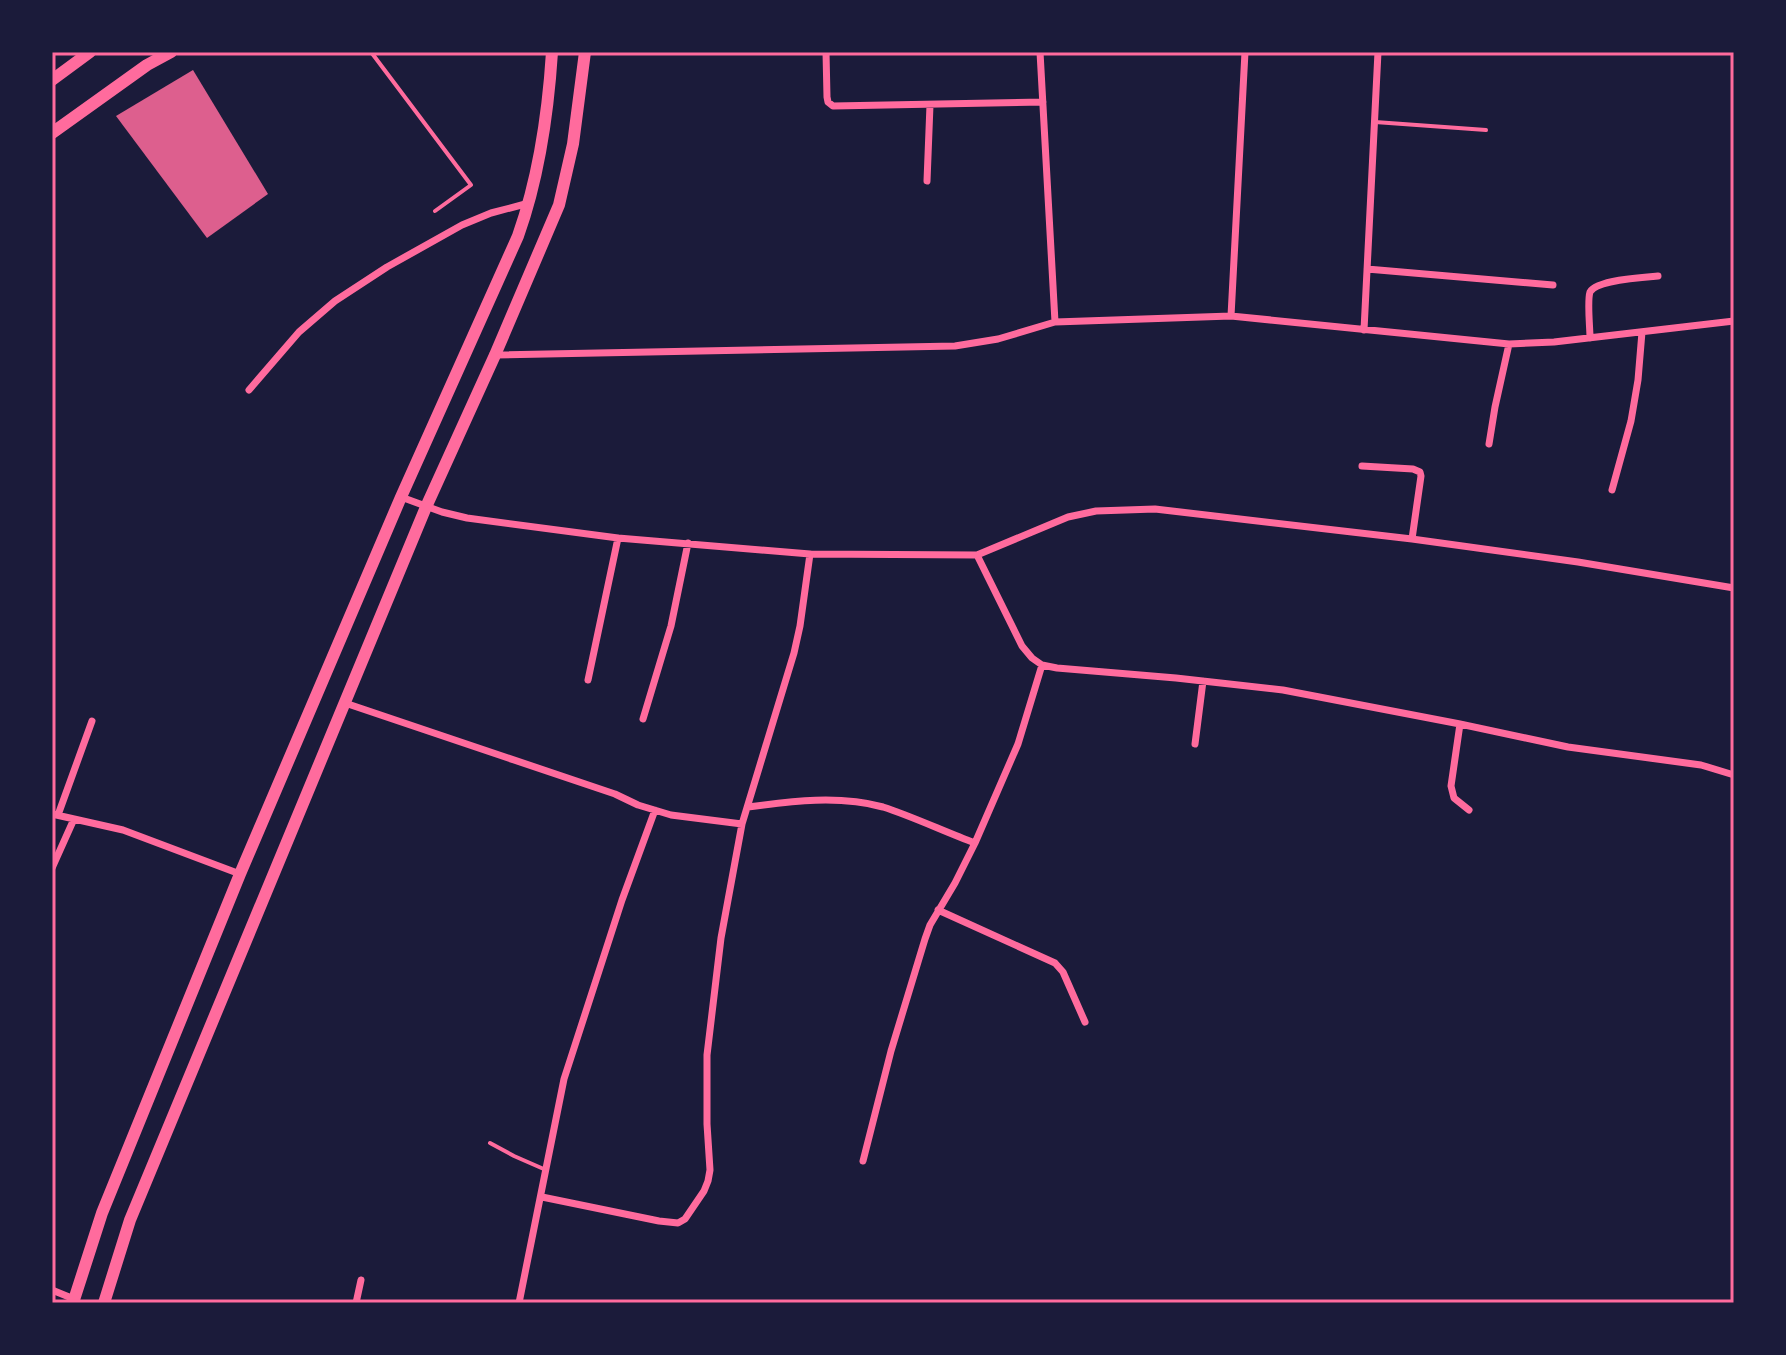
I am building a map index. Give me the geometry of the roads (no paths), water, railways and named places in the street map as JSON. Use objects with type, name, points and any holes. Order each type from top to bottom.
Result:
[{"type":"main road","points":[[52,80],[90,52]]},
{"type":"main road","points":[[52,133],[147,65],[171,52]]},
{"type":"main road","points":[[74,1301],[102,1213],[240,874],[401,497],[518,236],[543,141],[552,52]]},
{"type":"main road","points":[[104,1303],[130,1220],[426,507],[559,205],[573,144],[585,52]]},
{"type":"street","points":[[826,52],[827,97],[833,106],[1043,102]]},
{"type":"street","points":[[1040,52],[1055,322]]},
{"type":"street","points":[[1231,316],[1245,52]]},
{"type":"street","points":[[1364,330],[1378,52]]},
{"type":"street","points":[[927,181],[930,105]]},
{"type":"street","points":[[249,390],[299,332],[335,301],[387,267],[462,225],[529,203]]},
{"type":"street","points":[[1367,269],[1553,285]]},
{"type":"street","points":[[1590,338],[1589,294],[1594,288],[1605,283],[1658,276]]},
{"type":"street","points":[[495,355],[955,346],[998,339],[1055,322],[1231,316],[1509,344],[1533,344],[1734,321]]},
{"type":"street","points":[[1612,490],[1633,407],[1642,332]]},
{"type":"street","points":[[1489,444],[1509,344]]},
{"type":"street","points":[[1362,466],[1420,472],[1412,539]]},
{"type":"street","points":[[401,497],[467,518],[618,538],[810,554],[977,555],[1068,517],[1096,511],[1155,509],[1412,539],[1734,588]]},
{"type":"street","points":[[588,680],[618,538]]},
{"type":"street","points":[[643,719],[671,626],[688,543]]},
{"type":"street","points":[[542,1197],[678,1223],[685,1219],[704,1191],[710,1170],[707,1082],[721,938],[742,824],[794,653],[810,554]]},
{"type":"street","points":[[977,555],[1022,646],[1042,665],[1283,690],[1568,747],[1701,765],[1734,775]]},
{"type":"street","points":[[863,1161],[891,1051],[925,939],[975,843],[1018,744],[1042,665]]},
{"type":"street","points":[[1195,744],[1203,681]]},
{"type":"street","points":[[345,703],[671,815],[742,824]]},
{"type":"street","points":[[92,721],[55,814],[123,830],[240,874]]},
{"type":"street","points":[[1460,724],[1451,786],[1454,798],[1469,810]]},
{"type":"street","points":[[748,807],[817,799],[849,801],[882,807],[975,843]]},
{"type":"street","points":[[519,1303],[564,1079],[622,900],[655,810]]},
{"type":"street","points":[[52,868],[74,819]]},
{"type":"street","points":[[938,910],[1055,963],[1063,972],[1085,1022]]},
{"type":"street","points":[[356,1303],[361,1280]]},
{"type":"street","points":[[52,1290],[74,1301]]},
{"type":"lane","points":[[371,52],[471,185],[435,211]]},
{"type":"lane","points":[[1375,122],[1486,130]]},
{"type":"lane","points":[[490,1143],[546,1170]]}]
